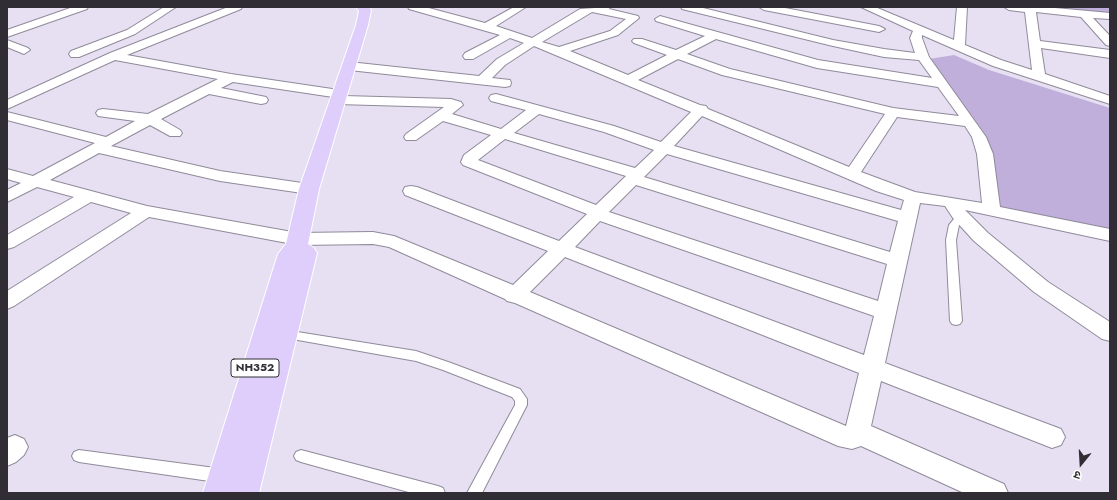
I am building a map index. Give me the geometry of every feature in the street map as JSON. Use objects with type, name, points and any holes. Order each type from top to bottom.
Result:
[{"type":"highway","name":"NH352","points":[[233,485],[289,254],[297,243],[309,189],[362,25],[365,10],[362,7]]},
{"type":"highway","name":"NH352","points":[[233,485],[285,334],[306,253],[297,243]]},
{"type":"street","points":[[7,34],[83,7]]},
{"type":"street","points":[[75,54],[130,32],[171,7]]},
{"type":"street","points":[[219,7],[234,8]]},
{"type":"street","points":[[413,7],[456,14],[487,27],[559,51],[701,109],[852,174],[913,197],[956,209],[992,211],[1110,235]]},
{"type":"street","points":[[487,27],[521,7]]},
{"type":"street","points":[[686,7],[833,43],[923,57]]},
{"type":"street","points":[[769,7],[879,30]]},
{"type":"street","points":[[866,7],[885,9],[922,30],[959,47],[1039,78],[1110,100]]},
{"type":"street","points":[[959,47],[962,7]]},
{"type":"street","points":[[1009,7],[1110,16]]},
{"type":"street","points":[[7,105],[114,56],[234,8]]},
{"type":"street","points":[[482,80],[501,62],[584,11],[602,9],[634,18],[614,33],[559,51]]},
{"type":"street","points":[[1030,9],[1039,78]]},
{"type":"street","points":[[821,18],[835,11]]},
{"type":"street","points":[[1084,14],[1110,43]]},
{"type":"street","points":[[660,19],[817,64],[940,83]]},
{"type":"street","points":[[922,30],[917,33],[916,38],[923,57],[940,83],[970,122],[979,137],[985,154],[992,211]]},
{"type":"street","points":[[469,56],[509,34]]},
{"type":"street","points":[[630,80],[678,56],[715,35]]},
{"type":"street","points":[[638,41],[726,72],[893,112],[970,122]]},
{"type":"street","points":[[7,43],[24,50]]},
{"type":"street","points":[[1035,49],[1110,54]]},
{"type":"street","points":[[1035,49],[1110,66]]},
{"type":"street","points":[[114,56],[338,97],[456,105],[411,137]]},
{"type":"street","points":[[349,66],[505,83]]},
{"type":"street","points":[[7,197],[150,119],[231,78]]},
{"type":"street","points":[[208,90],[261,100]]},
{"type":"street","points":[[7,95],[21,98]]},
{"type":"street","points":[[496,98],[609,129],[664,148],[908,218]]},
{"type":"street","points":[[514,296],[664,148],[701,109]]},
{"type":"street","points":[[537,110],[470,158],[469,162],[598,213],[886,312]]},
{"type":"street","points":[[852,174],[893,112]]},
{"type":"street","points":[[102,113],[150,119],[175,134]]},
{"type":"street","points":[[7,116],[103,145],[220,176],[309,189]]},
{"type":"street","points":[[442,116],[504,134],[898,261]]},
{"type":"street","points":[[7,174],[35,183],[146,211],[297,243],[373,238],[394,242],[514,296],[840,436],[852,438],[857,432],[913,197]]},
{"type":"street","points":[[411,190],[1052,437]]},
{"type":"street","points":[[7,244],[88,196]]},
{"type":"street","points":[[956,209],[981,237],[1041,287],[1110,333]]},
{"type":"street","points":[[7,301],[146,211]]},
{"type":"street","points":[[857,432],[994,493]]},
{"type":"lane","points":[[956,209],[951,240],[956,321]]},
{"type":"lane","points":[[285,334],[416,356],[447,366],[516,393],[521,399],[521,405],[474,493]]},
{"type":"lane","points":[[79,456],[233,485]]},
{"type":"lane","points":[[301,456],[438,493]]},
{"type":"shaded area","points":[[1021,7],[1110,7],[1110,14]]},
{"type":"shaded area","points":[[954,55],[989,70],[1110,108],[1110,229],[1001,207],[989,144],[929,59]]}]
